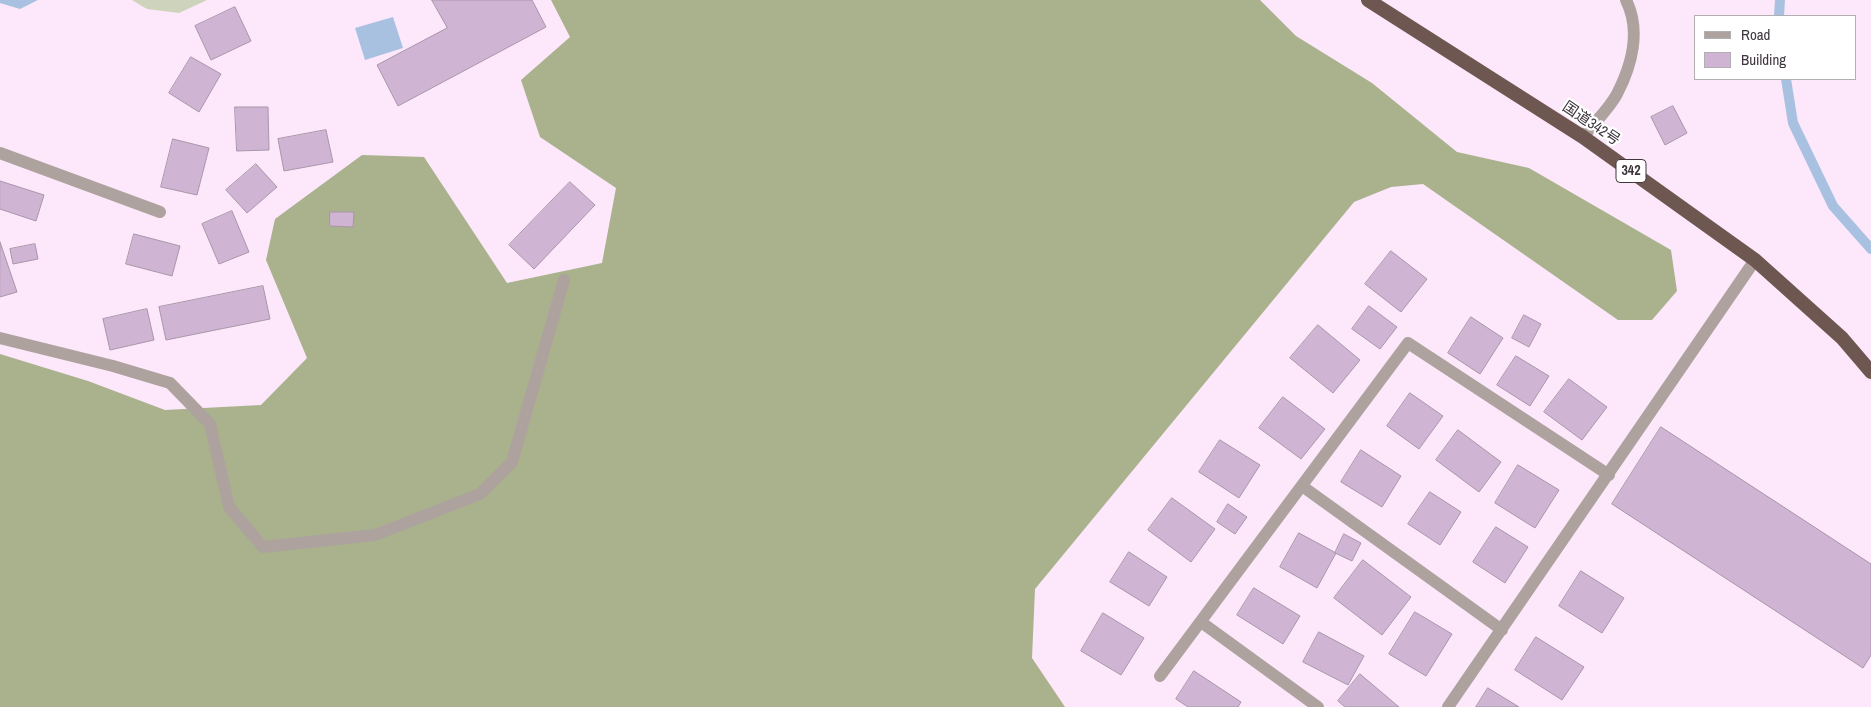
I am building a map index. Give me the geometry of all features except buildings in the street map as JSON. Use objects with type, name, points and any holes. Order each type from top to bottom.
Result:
[{"type":"highway","name":"国道342号","points":[[1368,0],[1583,137],[1755,260],[1842,338],[1871,372]]},
{"type":"street","points":[[1583,137],[1616,94],[1629,64],[1635,39],[1631,10],[1626,0]]},
{"type":"street","points":[[0,153],[160,212]]},
{"type":"street","points":[[1448,707],[1609,476],[1755,260]]},
{"type":"street","points":[[0,338],[113,366],[170,383],[210,424],[229,507],[263,547],[375,534],[480,494],[512,462],[564,280]]},
{"type":"street","points":[[1160,676],[1408,343],[1609,476]]},
{"type":"street","points":[[1302,486],[1502,630]]},
{"type":"street","points":[[1201,622],[1318,707]]},
{"type":"green space","points":[[132,0],[207,0],[179,13],[147,9]]},
{"type":"green space","points":[[551,0],[1260,0],[1296,36],[1372,83],[1457,152],[1529,168],[1671,250],[1677,291],[1652,320],[1618,320],[1423,184],[1391,187],[1354,202],[1035,589],[1032,658],[1065,707],[0,707],[0,354],[88,381],[165,410],[261,405],[307,358],[266,260],[275,219],[362,155],[424,157],[507,283],[602,263],[616,188],[540,137],[521,80],[570,37]]},
{"type":"water","points":[[0,0],[38,0],[20,9],[0,3]]},
{"type":"water","points":[[393,17],[403,48],[365,60],[355,28]]},
{"type":"waterway","points":[[1779,15],[1780,0]]},
{"type":"waterway","points":[[1786,80],[1793,123],[1833,206],[1871,249]]}]
